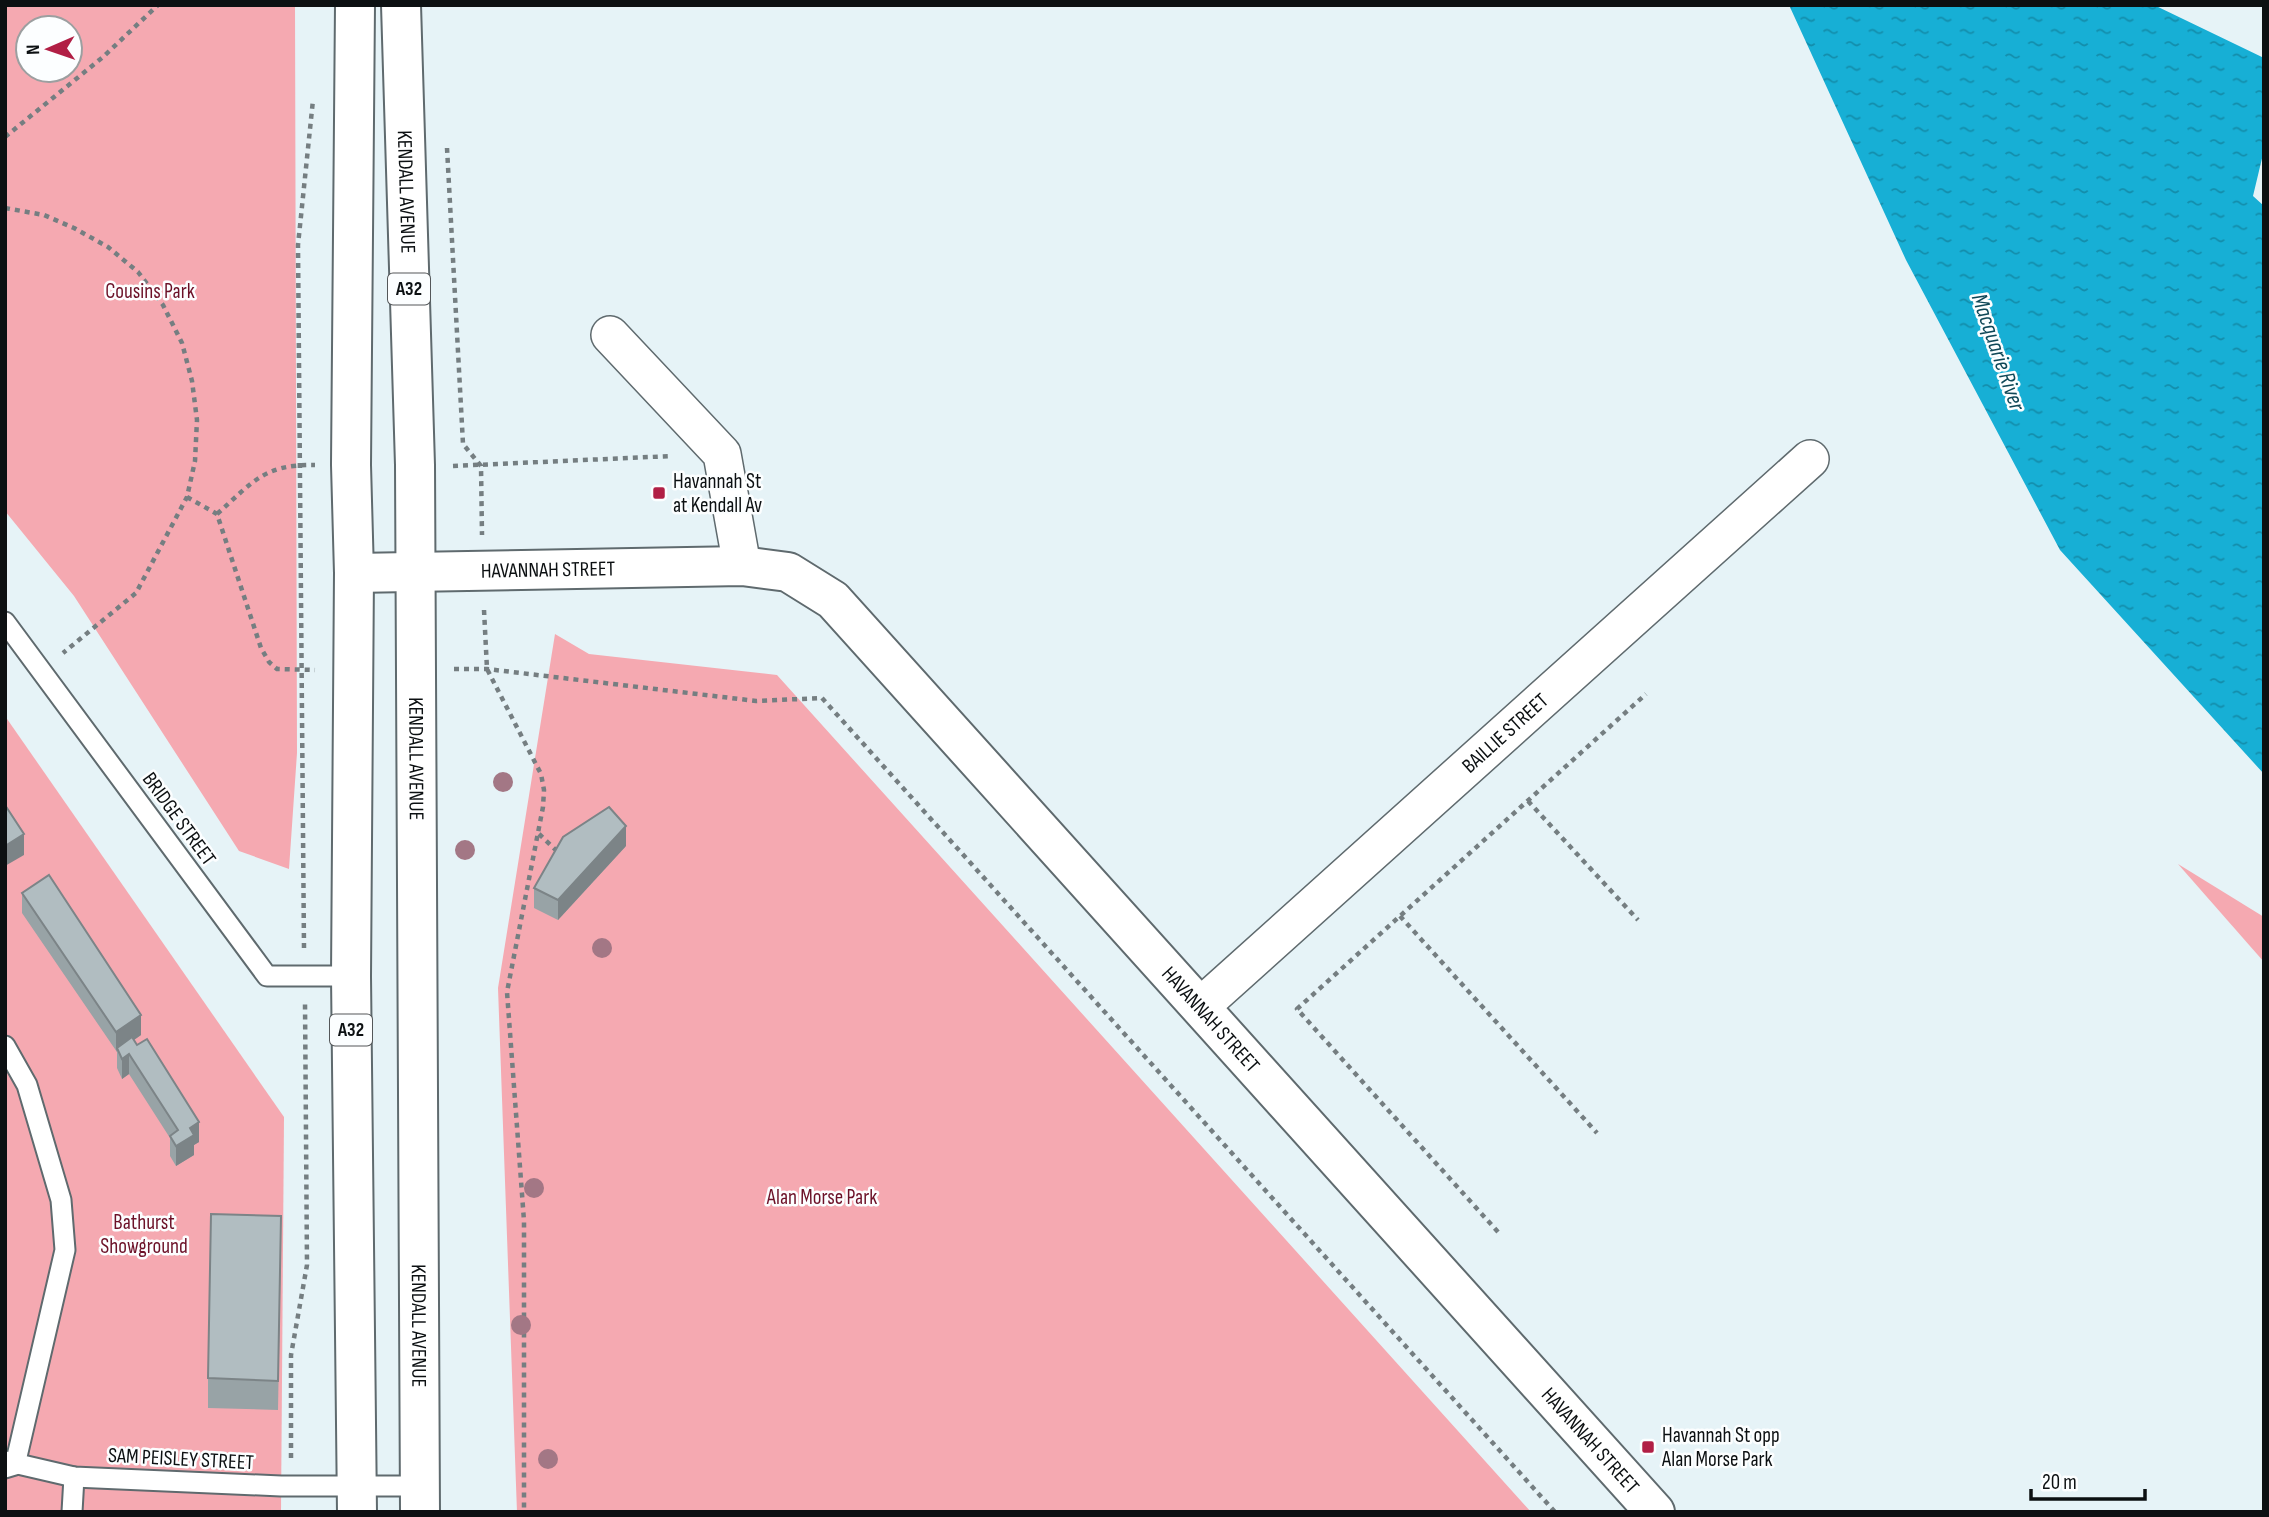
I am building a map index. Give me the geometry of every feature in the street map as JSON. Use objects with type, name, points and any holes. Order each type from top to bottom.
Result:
[{"type":"main road","name":"A32","points":[[355,5],[351,465],[354,573],[351,976],[357,1499]]},
{"type":"main road","name":"KENDALL AVENUE","points":[[401,5],[415,465],[421,1499]]},
{"type":"main road","name":"HAVANNAH STREET","points":[[354,573],[742,566],[788,572],[833,600],[1656,1512]]},
{"type":"street","points":[[610,335],[722,454],[742,566]]},
{"type":"street","name":"BAILLIE STREET","points":[[1200,1007],[1810,459]]},
{"type":"lane","name":"BRIDGE STREET","points":[[5,622],[267,976],[351,976]]},
{"type":"lane","points":[[5,1045],[27,1085],[61,1200],[65,1250],[8,1465]]},
{"type":"lane","name":"SAM PEISLEY STREET","points":[[8,1465],[74,1477],[291,1486],[357,1499],[421,1499]]},
{"type":"lane","points":[[72,1512],[74,1477]]},
{"type":"path","points":[[5,137],[103,57],[158,5]]},
{"type":"path","points":[[291,1486],[291,1354],[307,1265],[298,245],[313,99]]},
{"type":"path","points":[[446,136],[463,444],[481,466],[722,454]]},
{"type":"path","points":[[5,208],[44,215],[74,228],[108,247],[138,272],[163,305],[182,343],[192,380],[197,420],[195,461],[187,498],[136,593],[41,671]]},
{"type":"path","points":[[217,514],[261,475],[282,466],[300,464]]},
{"type":"path","points":[[187,498],[217,514],[261,648],[269,662],[277,669],[302,670]]},
{"type":"path","points":[[524,1512],[524,1221],[507,992],[544,790],[541,774],[487,669],[755,701],[822,698],[1555,1512]]},
{"type":"path","points":[[1498,1232],[1297,1009],[1646,694]]},
{"type":"path","points":[[1528,801],[1638,920]]},
{"type":"path","points":[[538,833],[563,857]]},
{"type":"path","points":[[1400,916],[1597,1133]]},
{"type":"green space","name":"Cousins Park","points":[[5,5],[295,5],[297,753],[289,869],[239,851],[74,596],[5,511]]},
{"type":"green space","name":"Alan Morse Park","points":[[555,634],[589,654],[777,675],[1531,1512],[517,1512],[498,988]]},
{"type":"green space","name":"Bathurst Showground","points":[[5,716],[284,1117],[281,1512],[5,1512]]},
{"type":"green space","points":[[2178,864],[2264,917],[2264,962]]},
{"type":"water","name":"Macquarie River","points":[[1789,5],[2154,5],[2264,58],[2264,150],[2253,196],[2264,206],[2264,774],[2060,550],[1906,260]]},
{"type":"building","points":[[5,805],[24,834],[5,846]]},
{"type":"building","points":[[609,807],[626,826],[558,900],[534,888],[563,837]]},
{"type":"building","points":[[49,875],[141,1015],[116,1032],[22,893]]},
{"type":"building","points":[[132,1037],[137,1045],[147,1039],[199,1122],[190,1128],[194,1135],[176,1146],[170,1136],[178,1130],[129,1054],[122,1059],[117,1048]]},
{"type":"building","points":[[211,1214],[281,1216],[278,1381],[208,1378]]},
{"type":"place","name":"Havannah St at Kendall Av","points":[[659,493]]},
{"type":"place","name":"Havannah St opp Alan Morse Park","points":[[1648,1447]]}]
